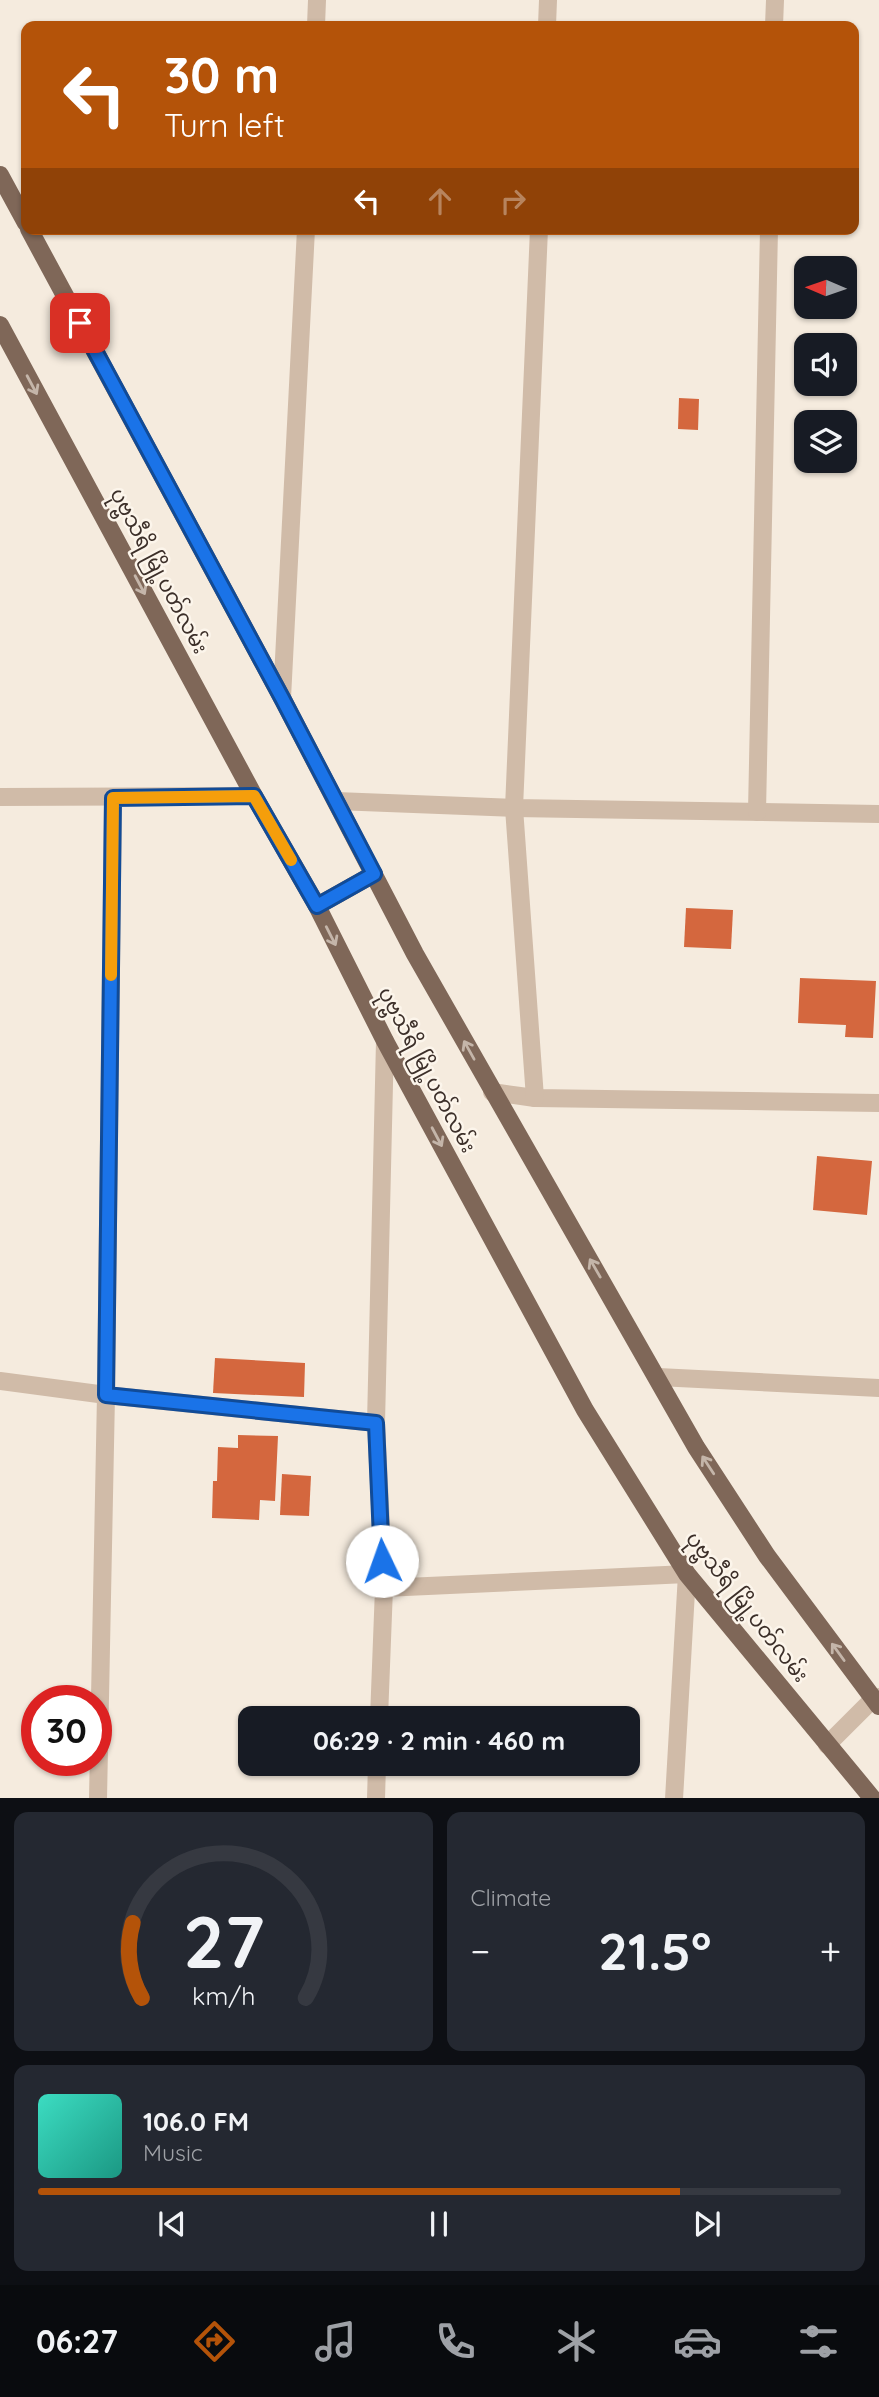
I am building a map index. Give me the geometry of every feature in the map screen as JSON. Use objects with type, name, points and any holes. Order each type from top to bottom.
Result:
[{"type":"main road","points":[[0,175],[21,214]]},
{"type":"main road","points":[[32,235],[282,698],[415,954],[696,1447],[767,1556],[877,1701]]},
{"type":"main road","name":"ပုဗ္ဗသီရိ မြို့ပတ်လမ်း","points":[[0,325],[254,796],[317,906],[385,1041],[585,1410],[687,1574],[873,1798]]},
{"type":"main road","points":[[317,906],[374,874]]},
{"type":"street","points":[[316,21],[317,0]]},
{"type":"street","points":[[547,21],[548,0]]},
{"type":"street","points":[[774,21],[775,0]]},
{"type":"street","points":[[282,698],[306,235]]},
{"type":"street","points":[[535,1098],[514,808],[539,235]]},
{"type":"street","points":[[757,812],[769,235]]},
{"type":"street","points":[[0,797],[254,796]]},
{"type":"street","points":[[98,1798],[113,798]]},
{"type":"street","points":[[336,801],[514,808],[879,814]]},
{"type":"street","points":[[379,1706],[384,1588],[376,1423],[385,1041]]},
{"type":"street","points":[[492,1092],[535,1098],[879,1103]]},
{"type":"street","points":[[658,1377],[879,1388]]},
{"type":"street","points":[[0,1381],[106,1395],[376,1423]]},
{"type":"street","points":[[384,1588],[687,1574],[674,1798]]},
{"type":"street","points":[[827,1745],[877,1701]]},
{"type":"street","points":[[376,1798],[377,1776]]},
{"type":"building","points":[[679,398],[699,399],[698,430],[678,429]]},
{"type":"building","points":[[686,908],[733,910],[731,949],[684,947]]},
{"type":"building","points":[[800,978],[876,981],[873,1038],[845,1037],[846,1025],[798,1023]]},
{"type":"building","points":[[817,1156],[872,1161],[867,1215],[813,1210]]},
{"type":"building","points":[[215,1358],[305,1363],[304,1397],[213,1393]]},
{"type":"building","points":[[238,1435],[278,1436],[275,1501],[260,1500],[259,1520],[212,1518],[213,1481],[217,1481],[218,1447],[238,1448]]},
{"type":"building","points":[[282,1474],[311,1476],[309,1516],[280,1515]]},
{"type":"slow traffic","points":[[111,975],[113,798],[254,796],[291,860]]},
{"type":"route","points":[[80,323],[374,874],[317,906],[254,796],[113,798],[106,1395],[376,1423],[382,1561]]}]
